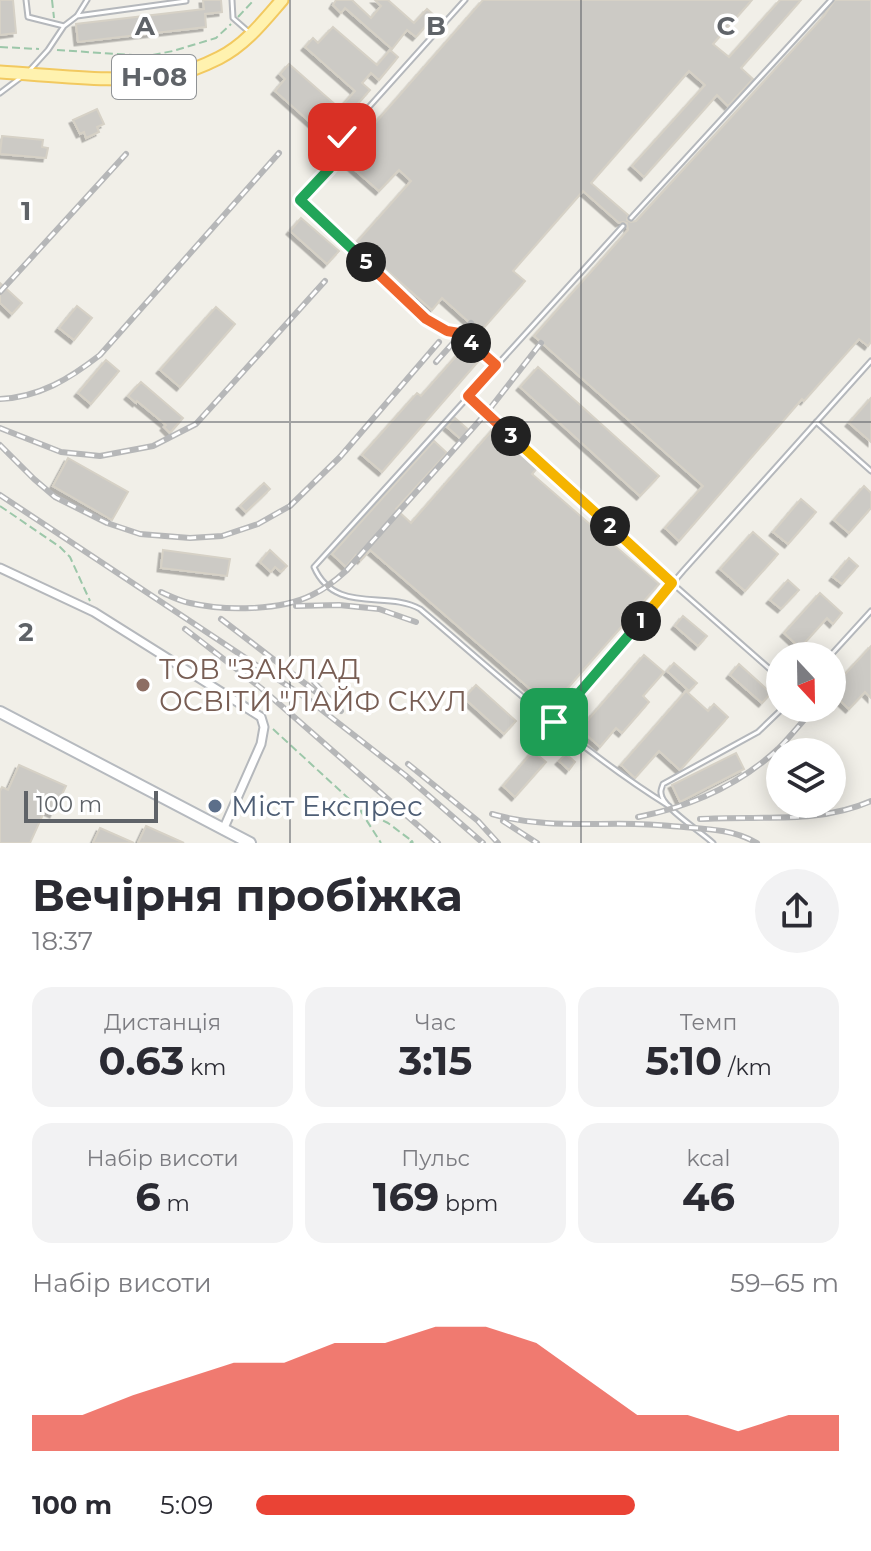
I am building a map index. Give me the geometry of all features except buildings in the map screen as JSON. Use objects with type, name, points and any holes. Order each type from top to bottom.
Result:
[{"type":"main road","name":"Н-08","points":[[0,72],[142,78],[176,75],[220,58],[252,35],[282,0]]},
{"type":"street","points":[[0,568],[94,612],[261,717],[264,727],[261,744],[223,830]]},
{"type":"street","points":[[0,712],[250,843]]},
{"type":"lane","points":[[26,0],[28,17],[64,26]]},
{"type":"lane","points":[[0,93],[27,74],[87,0]]},
{"type":"lane","points":[[232,0],[233,18],[252,35]]},
{"type":"lane","points":[[465,0],[342,137],[337,160],[300,200],[426,319],[447,331],[459,333],[496,365]]},
{"type":"lane","points":[[631,218],[831,0]]},
{"type":"lane","points":[[77,16],[186,1]]},
{"type":"lane","points":[[623,226],[314,567],[318,577],[327,585],[346,595],[359,600],[405,603],[420,609],[554,722],[634,784],[669,806],[713,843]]},
{"type":"lane","points":[[554,722],[672,583],[871,361]]},
{"type":"lane","points":[[468,396],[766,666]]},
{"type":"lane","points":[[816,422],[871,471]]},
{"type":"lane","points":[[843,642],[871,611]]},
{"type":"lane","points":[[669,806],[662,797],[663,784],[758,732],[768,722]]},
{"type":"path","points":[[52,0],[54,23]]},
{"type":"path","points":[[0,47],[147,56],[216,38],[254,0]]},
{"type":"path","points":[[0,506],[70,557],[94,612]]},
{"type":"path","points":[[261,717],[360,809],[381,843]]},
{"type":"path","points":[[360,809],[388,823],[412,842]]},
{"type":"railway","points":[[0,399],[41,391],[77,372],[100,355],[279,153]]},
{"type":"railway","points":[[0,292],[126,154]]},
{"type":"railway","points":[[0,428],[61,452],[100,456],[153,446],[196,424],[325,281]]},
{"type":"railway","points":[[436,362],[471,323]]},
{"type":"railway","points":[[0,445],[55,497],[107,523],[140,534],[190,538],[222,536],[258,524],[290,506],[340,457],[439,342]]},
{"type":"railway","points":[[161,592],[204,606],[252,608],[299,600],[326,587],[347,570],[488,411],[541,343]]},
{"type":"railway","points":[[0,495],[309,700],[405,775],[483,843]]},
{"type":"railway","points":[[296,606],[339,605],[379,609],[416,622]]},
{"type":"railway","points":[[221,619],[316,692]]},
{"type":"railway","points":[[185,629],[261,688],[438,843]]},
{"type":"railway","points":[[314,682],[341,711]]},
{"type":"railway","points":[[638,817],[694,801],[730,784],[763,762],[802,722]]},
{"type":"railway","points":[[408,764],[478,821],[498,843]]},
{"type":"railway","points":[[700,819],[808,816],[871,801]]},
{"type":"railway","points":[[492,814],[546,823],[641,824],[712,830],[740,835],[757,843]]},
{"type":"railway","points":[[503,821],[537,843]]},
{"type":"place","name":"ТОВ \"ЗАКЛАД ОСВІТИ \"ЛАЙФ СКУЛ","points":[[143,685]]},
{"type":"place","name":"Міст Експрес","points":[[215,806]]},
{"type":"route","points":[[342,137],[337,160],[300,200],[426,319],[447,331],[459,333],[496,365],[468,396],[672,583],[554,722]]}]
